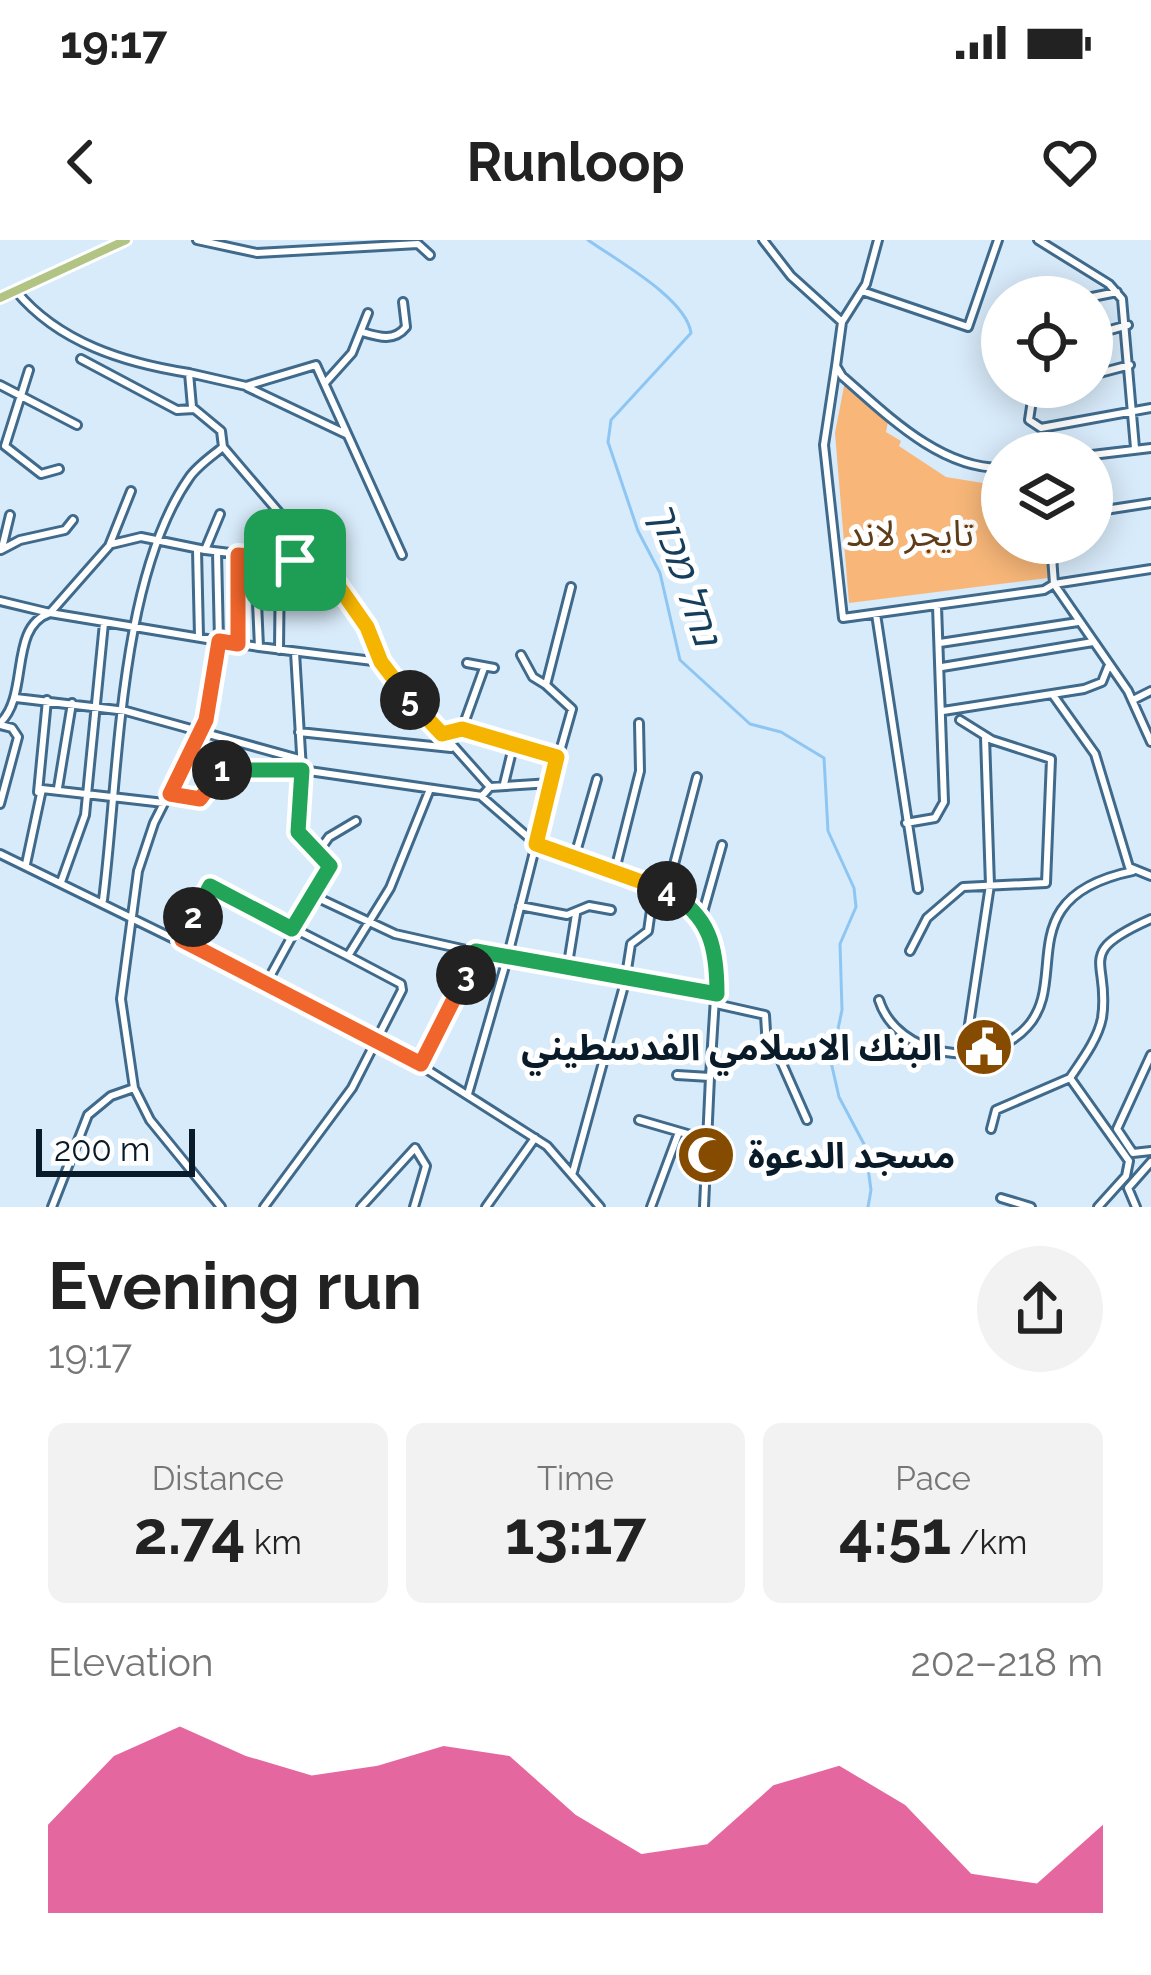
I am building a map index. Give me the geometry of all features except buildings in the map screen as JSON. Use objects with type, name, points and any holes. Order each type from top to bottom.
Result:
[{"type":"main road","points":[[0,298],[126,240]]},
{"type":"street","points":[[197,240],[257,253],[418,244],[430,255]]},
{"type":"street","points":[[763,240],[791,276],[842,322]]},
{"type":"street","points":[[878,240],[862,291],[842,322],[824,445],[843,618],[1151,569]]},
{"type":"street","points":[[862,291],[968,327],[998,240]]},
{"type":"street","points":[[1038,240],[1117,292],[1128,325],[1136,448]]},
{"type":"street","points":[[16,291],[40,319],[127,362],[245,386],[346,434]]},
{"type":"street","points":[[1113,293],[1117,292]]},
{"type":"street","points":[[362,332],[386,337],[401,333],[406,327],[403,302]]},
{"type":"street","points":[[325,383],[345,363],[368,314]]},
{"type":"street","points":[[1113,329],[1128,325]]},
{"type":"street","points":[[81,359],[177,410],[194,409],[221,431],[223,447],[323,564],[367,627],[381,662],[490,787]]},
{"type":"street","points":[[245,386],[311,364],[325,383],[402,555]]},
{"type":"street","points":[[1113,369],[1130,365]]},
{"type":"street","points":[[836,366],[872,401],[946,456],[981,468]]},
{"type":"street","points":[[29,370],[5,446],[44,475],[59,469]]},
{"type":"street","points":[[189,373],[194,409]]},
{"type":"street","points":[[0,385],[77,425]]},
{"type":"street","points":[[1031,408],[1029,420],[1041,428],[1151,408]]},
{"type":"street","points":[[103,902],[148,562],[189,476],[223,447]]},
{"type":"street","points":[[1113,452],[1151,448]]},
{"type":"street","points":[[0,804],[18,737],[13,728],[0,724],[15,698],[32,623],[50,613],[109,546],[131,491]]},
{"type":"street","points":[[1113,508],[1151,502]]},
{"type":"street","points":[[199,637],[201,550],[220,514]]},
{"type":"street","points":[[0,551],[10,515]]},
{"type":"street","points":[[0,551],[20,540],[65,530],[73,520]]},
{"type":"street","points":[[109,546],[141,537],[201,550],[323,564]]},
{"type":"street","points":[[217,552],[219,641],[202,730],[164,803],[138,871],[121,1007],[134,1088],[150,1120],[221,1207]]},
{"type":"street","points":[[238,555],[238,644]]},
{"type":"street","points":[[256,557],[259,647]]},
{"type":"street","points":[[279,650],[280,559]]},
{"type":"street","points":[[1053,564],[1054,584],[1122,682],[1151,742]]},
{"type":"street","points":[[546,685],[571,587]]},
{"type":"street","points":[[0,601],[219,641],[381,662]]},
{"type":"street","points":[[906,823],[942,812],[944,711],[938,606]]},
{"type":"street","points":[[876,614],[918,889]]},
{"type":"street","points":[[61,882],[85,815],[104,622]]},
{"type":"street","points":[[940,643],[1078,622]]},
{"type":"street","points":[[941,667],[1093,642]]},
{"type":"street","points":[[267,982],[331,862],[298,832],[302,770],[296,652]]},
{"type":"street","points":[[468,1094],[572,709],[533,677],[521,655]]},
{"type":"street","points":[[462,729],[489,668],[467,662]]},
{"type":"street","points":[[1102,682],[1108,663]]},
{"type":"street","points":[[944,711],[1122,682]]},
{"type":"street","points":[[1132,701],[1151,691]]},
{"type":"street","points":[[1053,695],[1095,754],[1133,871]]},
{"type":"street","points":[[15,698],[126,711],[299,759]]},
{"type":"street","points":[[26,865],[46,700]]},
{"type":"street","points":[[57,790],[72,703]]},
{"type":"street","points":[[910,951],[920,927],[957,891],[1046,883],[1052,764],[1044,755],[985,737],[960,720]]},
{"type":"street","points":[[614,874],[640,770],[640,724]]},
{"type":"street","points":[[442,734],[462,729],[557,757]]},
{"type":"street","points":[[299,732],[454,748]]},
{"type":"street","points":[[965,1051],[991,885],[985,737]]},
{"type":"street","points":[[504,784],[513,747]]},
{"type":"street","points":[[170,794],[200,799],[224,770],[302,770],[482,796],[536,844],[667,891],[702,916],[715,950],[716,999],[704,1207]]},
{"type":"street","points":[[667,891],[697,777]]},
{"type":"street","points":[[574,859],[597,778]]},
{"type":"street","points":[[482,796],[490,787],[504,784],[551,783]]},
{"type":"street","points":[[348,956],[390,888],[430,789]]},
{"type":"street","points":[[38,793],[57,790],[164,803]]},
{"type":"street","points":[[319,851],[328,837],[356,821]]},
{"type":"street","points":[[702,916],[722,845]]},
{"type":"street","points":[[0,854],[267,982],[421,1064],[535,1138],[600,1207]]},
{"type":"street","points":[[879,1000],[884,1018],[917,1045],[965,1051],[1000,1043],[1026,1028],[1038,1009],[1046,942],[1057,916],[1089,890],[1133,871],[1151,876]]},
{"type":"street","points":[[182,940],[208,886],[402,986],[379,1040],[344,1101],[264,1207]]},
{"type":"street","points":[[573,1174],[631,944],[648,931],[654,889]]},
{"type":"street","points":[[314,896],[406,937],[716,999],[765,1015],[767,1048],[780,1059],[807,1120]]},
{"type":"street","points":[[520,906],[611,910]]},
{"type":"street","points":[[567,970],[576,912]]},
{"type":"street","points":[[991,1130],[996,1110],[1070,1078],[1102,1017],[1100,956],[1111,942],[1151,919]]},
{"type":"street","points":[[421,1064],[476,951]]},
{"type":"street","points":[[1151,1055],[1117,1129],[1133,1153],[1151,1151]]},
{"type":"street","points":[[677,1075],[710,1077]]},
{"type":"street","points":[[1070,1078],[1129,1161],[1126,1176],[1098,1207]]},
{"type":"street","points":[[52,1207],[88,1115],[111,1096],[134,1088]]},
{"type":"street","points":[[639,1120],[708,1139]]},
{"type":"street","points":[[651,1207],[679,1132]]},
{"type":"street","points":[[486,1207],[535,1138]]},
{"type":"street","points":[[361,1207],[415,1148],[426,1166],[414,1207]]},
{"type":"street","points":[[1136,1207],[1128,1188],[1151,1162]]},
{"type":"street","points":[[1001,1198],[1031,1207]]},
{"type":"green space","name":"تايجر لاند","points":[[845,381],[889,417],[886,432],[901,441],[899,446],[946,477],[981,483],[981,564],[1047,564],[1048,578],[849,603],[835,433]]},
{"type":"waterway","name":"נחל מכוך","points":[[588,240],[664,293],[691,333],[611,420],[608,442],[638,531],[660,573],[680,660],[750,724],[781,732],[824,758],[828,831],[854,888],[856,907],[840,944],[842,1010],[831,1062],[839,1097],[865,1146],[871,1190],[868,1207]]},
{"type":"place","name":"البنك الاسلامي الفدسطيني","points":[[984,1047]]},
{"type":"place","name":"مسجد الدعوة","points":[[706,1155]]},
{"type":"route","points":[[238,555],[295,560],[323,564],[367,627],[381,662],[442,734],[462,729],[557,757],[536,844],[667,891],[688,904],[702,916],[710,933],[717,994],[657,988],[476,951],[448,1018],[421,1064],[182,940],[208,886],[292,929],[330,866],[329,859],[298,832],[302,770],[224,770],[213,777],[200,799],[170,794],[206,720],[219,641],[238,644],[238,555]]}]
